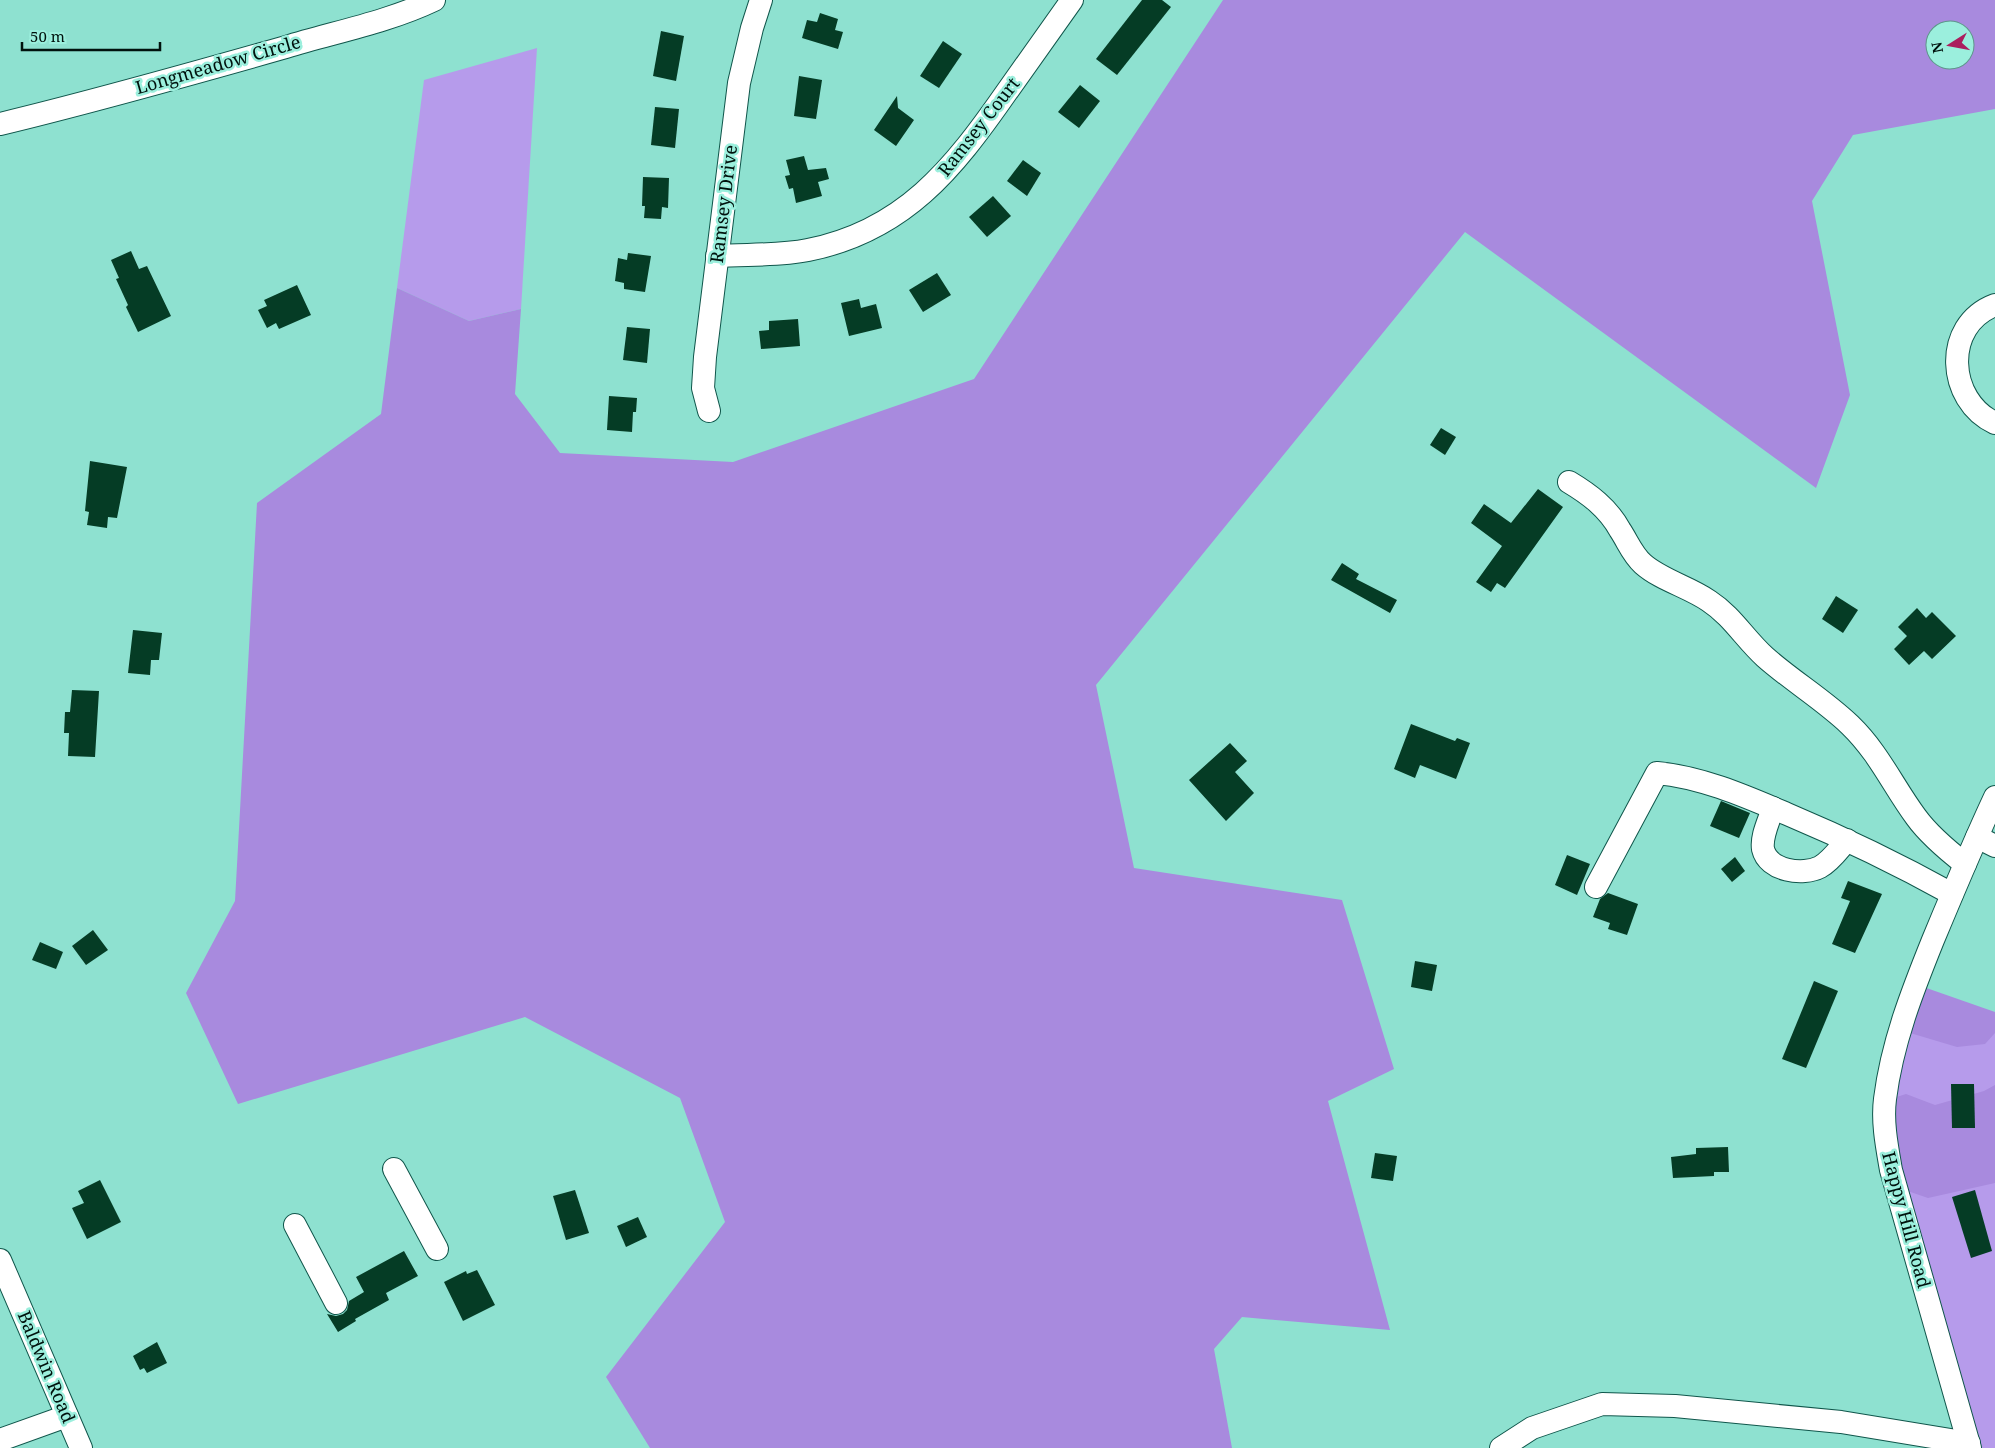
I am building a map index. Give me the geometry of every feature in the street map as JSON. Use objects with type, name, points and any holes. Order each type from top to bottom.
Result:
[{"type":"street","name":"Longmeadow Circle","points":[[0,124],[83,104],[393,16],[434,0]]},
{"type":"street","name":"Ramsey Drive","points":[[709,411],[703,388],[704,357],[739,83],[752,28],[761,0]]},
{"type":"street","name":"Ramsey Court","points":[[717,256],[808,250],[856,235],[902,211],[931,187],[957,160],[1072,0]]},
{"type":"street","points":[[1995,305],[1978,315],[1966,327],[1956,353],[1957,374],[1967,400],[1978,412],[1995,423]]},
{"type":"street","points":[[1569,482],[1589,494],[1606,510],[1620,530],[1634,556],[1645,566],[1709,601],[1728,616],[1764,656],[1847,722],[1866,740],[1917,819],[1939,843],[1965,864]]},
{"type":"street","points":[[1596,887],[1657,773],[1674,775],[1713,786],[1773,808],[1901,865],[1952,894]]},
{"type":"street","name":"Happy Hill Road","points":[[1970,1446],[1891,1170],[1885,1136],[1884,1100],[1905,1009],[1965,864],[1986,842],[1995,797]]},
{"type":"street","points":[[1773,808],[1763,839],[1764,851],[1770,860],[1779,867],[1792,871],[1808,871],[1820,868],[1832,859],[1848,840]]},
{"type":"street","points":[[394,1169],[437,1249]]},
{"type":"street","points":[[295,1224],[336,1303]]},
{"type":"street","name":"Baldwin Road","points":[[0,1260],[81,1448]]},
{"type":"street","points":[[1501,1448],[1532,1428],[1602,1404],[1675,1406],[1841,1422],[1970,1446]]},
{"type":"street","points":[[0,1440],[67,1416]]},
{"type":"shaded area","points":[[1223,0],[1995,0],[1995,109],[1853,135],[1812,201],[1850,395],[1816,488],[1465,232],[1096,685],[1134,868],[1342,900],[1394,1069],[1328,1101],[1390,1330],[1242,1317],[1214,1349],[1232,1448],[650,1448],[606,1377],[725,1222],[680,1098],[525,1017],[238,1104],[186,993],[235,901],[257,503],[381,414],[397,288],[469,321],[521,309],[515,394],[560,453],[733,462],[974,379]]},
{"type":"shaded area","points":[[537,48],[521,309],[469,321],[397,288],[424,80]]},
{"type":"shaded area","points":[[1915,984],[1995,1012],[1995,1033],[1985,1044],[1957,1047],[1900,1030]]},
{"type":"shaded area","points":[[1905,1009],[1995,1012],[1995,1448],[1970,1448],[1885,1136]]},
{"type":"shaded area","points":[[1995,1085],[1995,1183],[1928,1198],[1896,1187],[1884,1101],[1906,1094],[1935,1105],[1984,1091]]},
{"type":"building","points":[[1142,0],[1162,0],[1171,7],[1117,75],[1096,59]]},
{"type":"building","points":[[820,13],[838,19],[835,30],[843,32],[838,49],[802,38],[807,20],[817,22]]},
{"type":"building","points":[[661,31],[684,36],[676,81],[653,76]]},
{"type":"building","points":[[943,41],[962,54],[939,88],[920,76]]},
{"type":"building","points":[[799,76],[822,80],[816,119],[794,116]]},
{"type":"building","points":[[1080,85],[1100,101],[1079,128],[1058,112]]},
{"type":"building","points":[[897,96],[898,108],[914,120],[896,146],[874,130]]},
{"type":"building","points":[[655,107],[679,109],[675,148],[651,145]]},
{"type":"building","points":[[804,156],[808,170],[826,168],[829,179],[818,182],[822,196],[796,203],[793,188],[789,189],[785,176],[790,175],[786,160]]},
{"type":"building","points":[[1023,160],[1041,173],[1027,196],[1007,181]]},
{"type":"building","points":[[643,177],[669,178],[668,208],[662,207],[661,219],[644,218],[645,206],[642,206]]},
{"type":"building","points":[[993,196],[1011,216],[987,237],[969,217]]},
{"type":"building","points":[[131,251],[139,269],[147,266],[171,316],[138,332],[126,307],[128,305],[116,279],[119,278],[111,260]]},
{"type":"building","points":[[628,253],[651,256],[645,292],[624,289],[624,283],[615,281],[618,258],[627,260]]},
{"type":"building","points":[[937,273],[951,295],[923,312],[909,290]]},
{"type":"building","points":[[297,285],[311,315],[279,329],[276,323],[267,328],[258,310],[267,306],[264,300]]},
{"type":"building","points":[[859,299],[861,308],[876,304],[882,328],[849,336],[841,303]]},
{"type":"building","points":[[798,319],[800,346],[761,349],[759,331],[769,330],[769,321]]},
{"type":"building","points":[[627,327],[650,329],[647,363],[623,360]]},
{"type":"building","points":[[609,396],[637,398],[636,412],[633,412],[632,432],[607,430]]},
{"type":"building","points":[[1441,428],[1456,437],[1445,455],[1430,445]]},
{"type":"building","points":[[90,461],[127,467],[117,518],[108,517],[107,528],[87,525],[89,512],[85,511]]},
{"type":"building","points":[[1538,489],[1563,507],[1505,588],[1497,583],[1491,592],[1476,582],[1502,546],[1471,523],[1484,504],[1511,523]]},
{"type":"building","points":[[1342,563],[1359,574],[1356,579],[1397,600],[1390,613],[1331,580]]},
{"type":"building","points":[[1836,596],[1858,610],[1843,633],[1822,619]]},
{"type":"building","points":[[1917,608],[1926,618],[1932,612],[1956,636],[1932,659],[1924,651],[1909,665],[1894,649],[1907,636],[1898,627]]},
{"type":"building","points":[[133,630],[162,633],[159,660],[151,660],[150,675],[128,673]]},
{"type":"building","points":[[72,690],[99,691],[95,757],[68,756],[69,733],[64,733],[65,712],[70,712]]},
{"type":"building","points":[[1411,724],[1455,741],[1457,738],[1470,743],[1456,779],[1420,765],[1415,778],[1394,769]]},
{"type":"building","points":[[1230,743],[1247,761],[1235,772],[1254,793],[1226,821],[1189,780]]},
{"type":"building","points":[[1721,801],[1750,813],[1739,838],[1710,826]]},
{"type":"building","points":[[1567,855],[1590,864],[1577,895],[1555,885]]},
{"type":"building","points":[[1735,857],[1745,871],[1732,882],[1721,869]]},
{"type":"building","points":[[1848,881],[1882,894],[1855,953],[1832,944],[1850,901],[1841,898]]},
{"type":"building","points":[[1608,893],[1638,904],[1627,935],[1608,929],[1610,923],[1593,917],[1600,899]]},
{"type":"building","points":[[93,930],[108,950],[86,965],[72,946]]},
{"type":"building","points":[[40,942],[63,952],[56,969],[32,960]]},
{"type":"building","points":[[1415,961],[1437,965],[1432,991],[1411,987]]},
{"type":"building","points":[[1814,981],[1838,991],[1806,1068],[1782,1059]]},
{"type":"building","points":[[1951,1084],[1974,1084],[1975,1128],[1952,1128]]},
{"type":"building","points":[[1728,1147],[1729,1172],[1714,1172],[1714,1176],[1673,1178],[1671,1157],[1696,1154],[1696,1148]]},
{"type":"building","points":[[1375,1153],[1397,1156],[1393,1181],[1371,1178]]},
{"type":"building","points":[[100,1180],[121,1222],[87,1239],[72,1208],[84,1203],[78,1191]]},
{"type":"building","points":[[575,1190],[589,1233],[566,1240],[553,1196]]},
{"type":"building","points":[[1975,1190],[1992,1251],[1971,1258],[1952,1197]]},
{"type":"building","points":[[638,1217],[647,1237],[626,1247],[617,1226]]},
{"type":"building","points":[[404,1251],[418,1276],[386,1293],[389,1300],[355,1319],[356,1321],[338,1332],[327,1314],[336,1316],[343,1314],[347,1310],[349,1301],[364,1292],[356,1277]]},
{"type":"building","points":[[477,1270],[495,1305],[463,1321],[444,1282],[466,1271],[467,1274]]},
{"type":"building","points":[[157,1342],[167,1363],[147,1373],[144,1368],[140,1370],[133,1356]]}]
